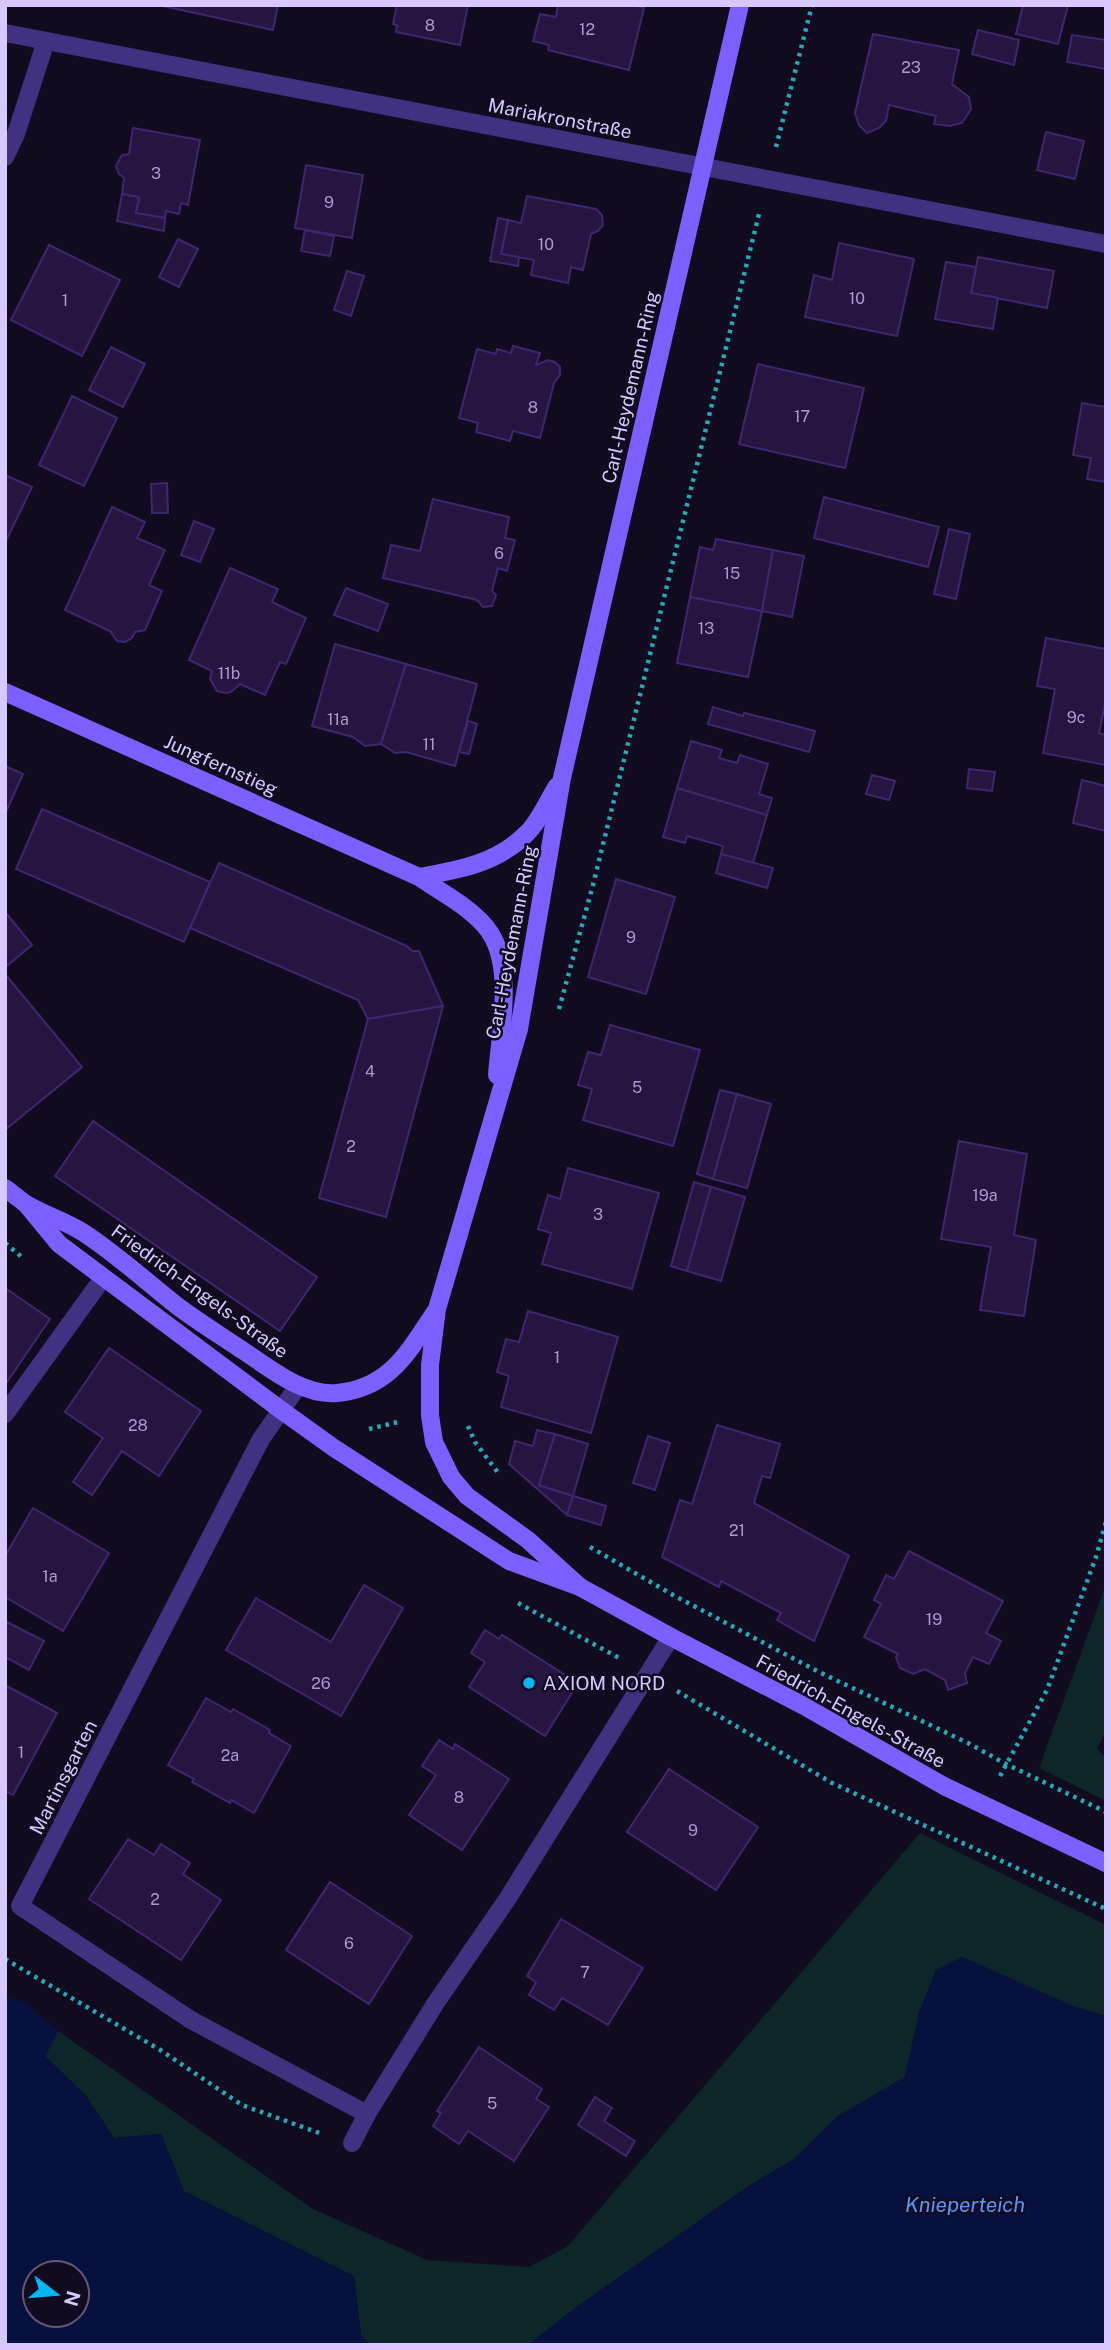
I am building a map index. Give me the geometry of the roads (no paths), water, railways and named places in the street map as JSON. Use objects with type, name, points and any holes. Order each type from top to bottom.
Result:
[{"type":"main road","name":"Carl-Heydemann-Ring","points":[[437,1309],[519,1029],[562,778],[740,5]]},
{"type":"main road","name":"Jungfernstieg","points":[[5,692],[419,877]]},
{"type":"main road","name":"Carl-Heydemann-Ring","points":[[419,877],[472,867],[508,848],[529,831],[562,778]]},
{"type":"main road","name":"Carl-Heydemann-Ring","points":[[419,877],[486,927],[502,956],[503,992],[494,1111]]},
{"type":"main road","name":"Friedrich-Engels-Straße","points":[[5,1188],[26,1204],[83,1232],[180,1307],[298,1385],[323,1394],[360,1389],[374,1384],[392,1372],[437,1309]]},
{"type":"main road","name":"Friedrich-Engels-Straße","points":[[26,1204],[59,1244],[281,1410],[334,1448],[509,1562],[580,1587],[804,1706],[944,1786],[1106,1863]]},
{"type":"main road","name":"Friedrich-Engels-Straße","points":[[437,1309],[430,1365],[429,1415],[434,1443],[451,1477],[467,1496],[528,1540],[580,1587]]},
{"type":"street","name":"Mariakronstraße","points":[[5,33],[1106,244]]},
{"type":"street","points":[[5,157],[16,134],[46,41]]},
{"type":"street","points":[[5,1414],[103,1278]]},
{"type":"street","name":"Martinsgarten","points":[[298,1385],[255,1451],[20,1906],[191,2020],[367,2114]]},
{"type":"street","points":[[352,2143],[435,2004],[508,1898],[671,1637]]},
{"type":"water","name":"Knieperteich","points":[[962,1957],[1075,2007],[1106,2016],[1106,2345],[528,2345],[578,2306],[747,2187],[794,2159],[838,2116],[905,2077],[919,2013],[936,1970]]},
{"type":"water","points":[[5,1996],[26,2003],[58,2031],[45,2056],[86,2096],[114,2138],[161,2134],[184,2191],[354,2276],[361,2336],[372,2345],[5,2345]]},
{"type":"place","name":"AXIOM NORD","points":[[529,1683]]}]
